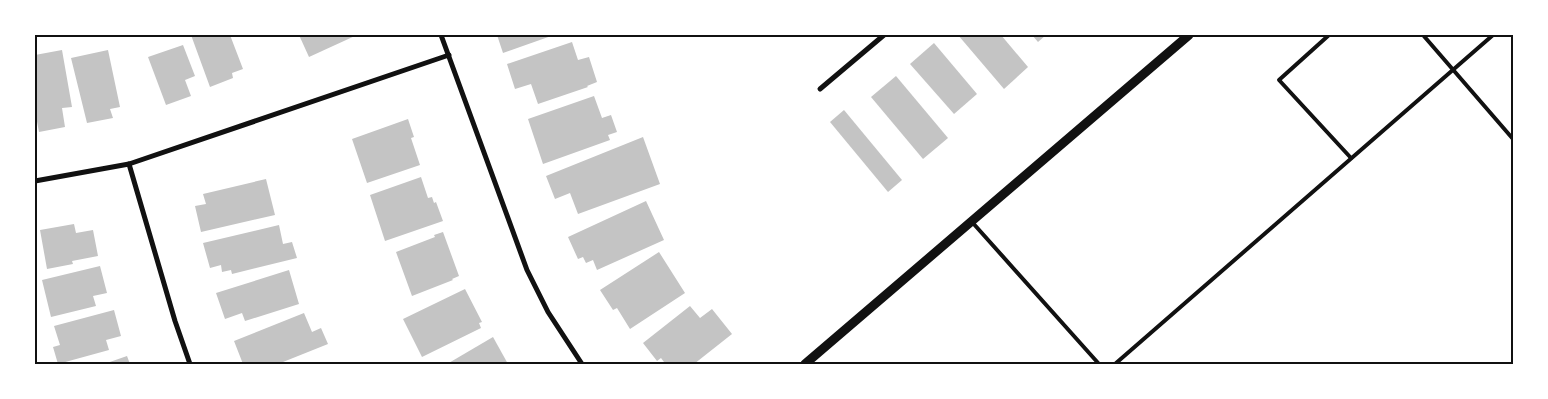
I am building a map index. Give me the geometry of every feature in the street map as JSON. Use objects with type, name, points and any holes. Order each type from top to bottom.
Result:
[{"type":"street","points":[[440,35],[527,270],[548,312],[582,364]]},
{"type":"street","points":[[820,90],[884,35]]},
{"type":"street","points":[[805,364],[1189,35]]},
{"type":"street","points":[[35,181],[129,164],[449,55]]},
{"type":"street","points":[[129,164],[175,321],[190,364]]},
{"type":"lane","points":[[1329,35],[1279,80],[1351,158]]},
{"type":"lane","points":[[1423,35],[1513,139]]},
{"type":"lane","points":[[1115,364],[1493,35]]},
{"type":"lane","points":[[972,221],[1099,364]]},
{"type":"building","points":[[191,35],[230,35],[243,69],[232,73],[233,78],[210,87]]},
{"type":"building","points":[[299,35],[357,35],[309,57]]},
{"type":"building","points":[[497,35],[554,35],[503,53]]},
{"type":"building","points":[[958,35],[1001,35],[1028,67],[1004,89]]},
{"type":"building","points":[[1032,35],[1046,35],[1038,42]]},
{"type":"building","points":[[572,42],[578,60],[589,57],[597,82],[588,87],[538,104],[531,84],[515,89],[507,64]]},
{"type":"building","points":[[934,43],[977,94],[954,114],[910,64]]},
{"type":"building","points":[[183,45],[195,76],[185,80],[191,96],[166,105],[148,57]]},
{"type":"building","points":[[62,50],[72,107],[62,108],[65,127],[39,132],[35,111],[35,55]]},
{"type":"building","points":[[108,50],[120,107],[110,109],[113,118],[87,123],[71,58]]},
{"type":"building","points":[[896,76],[948,138],[923,159],[871,97]]},
{"type":"building","points":[[594,96],[602,118],[611,115],[617,132],[608,135],[610,140],[543,164],[528,119]]},
{"type":"building","points":[[844,110],[902,180],[888,192],[830,122]]},
{"type":"building","points":[[408,119],[414,137],[411,138],[420,165],[367,183],[352,139]]},
{"type":"building","points":[[643,137],[660,184],[578,214],[570,193],[555,199],[546,176]]},
{"type":"building","points":[[421,177],[428,198],[432,197],[434,203],[436,202],[443,221],[385,241],[370,195]]},
{"type":"building","points":[[266,179],[275,215],[201,232],[195,206],[206,204],[203,194]]},
{"type":"building","points":[[646,201],[664,240],[597,270],[593,260],[586,263],[583,257],[578,259],[568,237]]},
{"type":"building","points":[[74,224],[76,233],[93,230],[98,256],[72,261],[73,264],[47,269],[40,230]]},
{"type":"building","points":[[279,225],[283,244],[292,242],[297,258],[232,274],[231,270],[222,272],[221,265],[210,268],[203,243]]},
{"type":"building","points":[[443,232],[459,276],[412,296],[396,252]]},
{"type":"building","points":[[659,252],[685,293],[630,329],[617,308],[613,310],[600,290]]},
{"type":"building","points":[[100,266],[107,293],[93,296],[96,306],[51,317],[42,280]]},
{"type":"building","points":[[289,270],[299,304],[245,321],[242,313],[225,319],[216,293]]},
{"type":"building","points":[[465,289],[482,322],[479,323],[481,328],[422,357],[403,319]]},
{"type":"building","points":[[690,306],[700,318],[712,309],[732,334],[694,364],[662,364],[664,362],[661,358],[657,361],[643,343]]},
{"type":"building","points":[[114,310],[121,336],[106,340],[109,350],[58,364],[53,347],[60,345],[54,326]]},
{"type":"building","points":[[304,313],[312,332],[321,328],[328,344],[278,364],[243,364],[234,341]]},
{"type":"building","points":[[493,337],[508,364],[447,364]]},
{"type":"building","points":[[127,356],[130,364],[104,364]]}]
